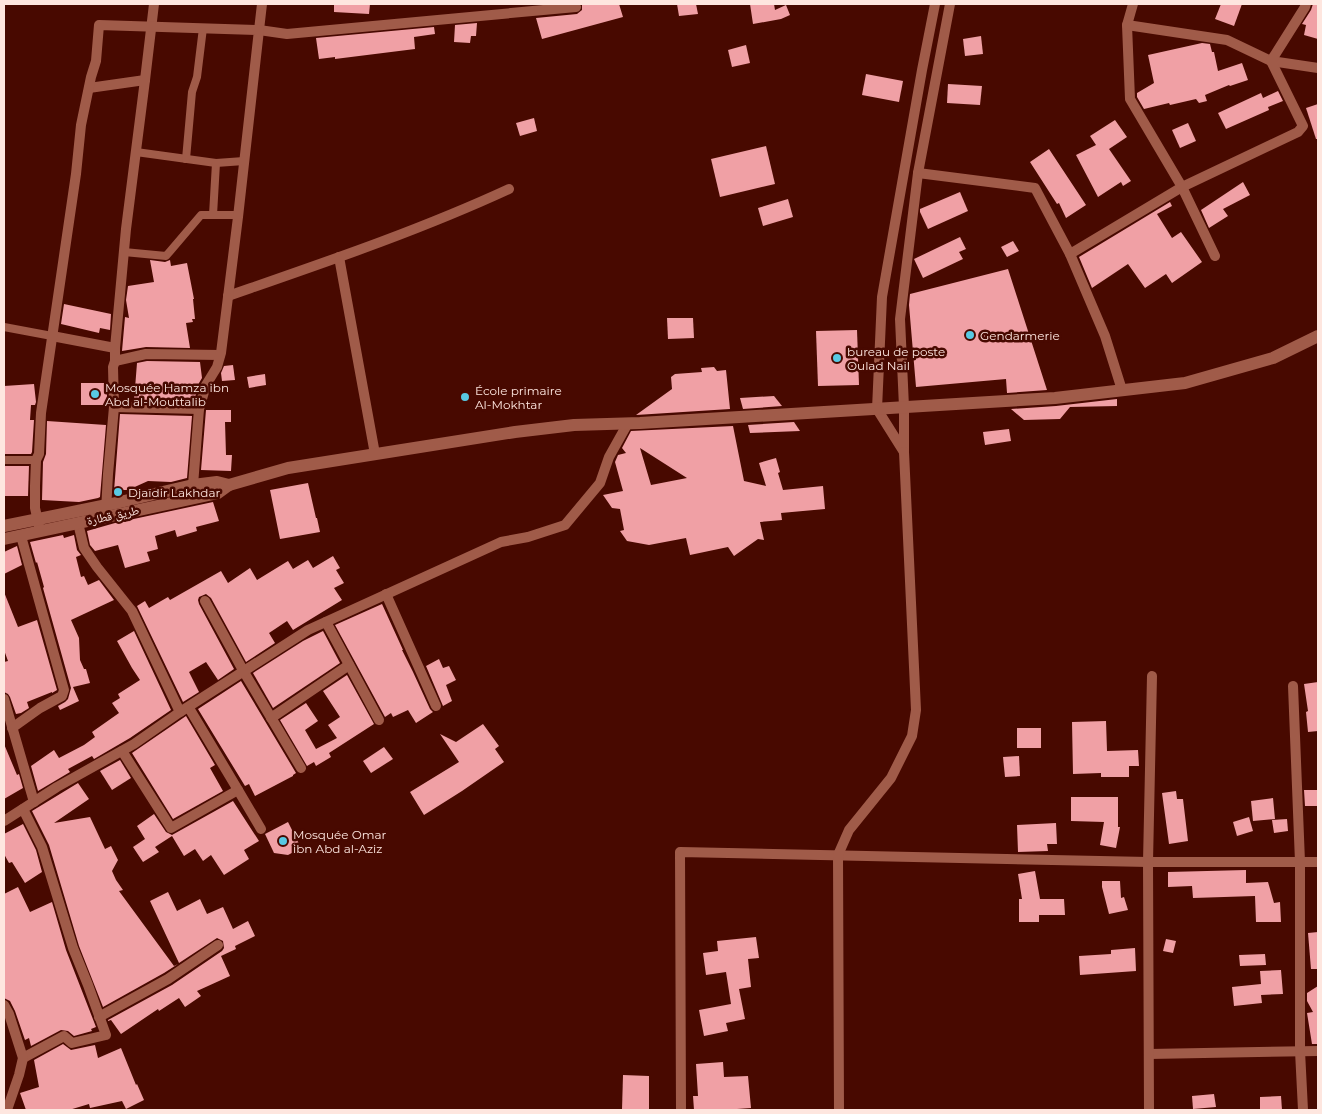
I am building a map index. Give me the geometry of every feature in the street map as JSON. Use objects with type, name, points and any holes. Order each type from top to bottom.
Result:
[{"type":"main road","points":[[375,454],[515,432],[574,426],[1055,398],[1185,383],[1274,358],[1318,336]]},
{"type":"main road","name":"طريق قطارة","points":[[4,539],[21,536],[39,525],[196,491],[217,482],[229,486],[288,468],[375,454]]},
{"type":"main road","name":"طريق قطارة","points":[[4,526],[78,523],[106,511]]},
{"type":"street","points":[[106,511],[114,407],[113,367],[124,252],[154,4]]},
{"type":"street","points":[[196,491],[199,409],[206,385],[217,367],[220,355],[262,4]]},
{"type":"street","points":[[904,452],[877,409],[882,297],[934,4]]},
{"type":"street","points":[[840,1110],[838,855],[849,830],[891,778],[912,736],[916,710],[900,319],[918,173],[950,4]]},
{"type":"street","points":[[1133,4],[1127,25],[1130,99],[1182,187],[1216,256]]},
{"type":"street","points":[[1271,62],[1306,4]]},
{"type":"street","points":[[39,525],[35,508],[36,460],[39,454],[41,412],[70,223],[81,125],[96,61],[99,25],[259,30],[287,34],[576,6]]},
{"type":"street","points":[[1127,25],[1227,40],[1271,62],[1318,68]]},
{"type":"street","points":[[186,159],[192,96],[197,77],[203,28]]},
{"type":"street","points":[[1070,254],[1182,187],[1298,132],[1303,126],[1271,62]]},
{"type":"street","points":[[89,88],[145,80]]},
{"type":"street","points":[[136,152],[216,163],[244,161]]},
{"type":"street","points":[[213,215],[216,163]]},
{"type":"street","points":[[918,173],[1034,188],[1070,254],[1105,336],[1122,390]]},
{"type":"street","points":[[228,296],[466,209],[509,189]]},
{"type":"street","points":[[124,252],[166,256],[200,215],[238,215]]},
{"type":"street","points":[[339,257],[375,454]]},
{"type":"street","points":[[4,327],[115,348]]},
{"type":"street","points":[[115,361],[146,354],[220,355]]},
{"type":"street","points":[[114,407],[199,409]]},
{"type":"street","points":[[4,821],[57,787],[134,744],[308,630],[501,542],[528,537],[565,525],[600,483],[609,457],[628,423]]},
{"type":"street","points":[[4,460],[36,460]]},
{"type":"street","points":[[78,523],[84,548],[132,612],[185,710],[238,790],[261,829]]},
{"type":"street","points":[[12,728],[40,708],[62,696],[64,690],[21,536]]},
{"type":"street","points":[[386,594],[436,706]]},
{"type":"street","points":[[205,600],[244,672],[301,768]]},
{"type":"street","points":[[326,622],[379,720]]},
{"type":"street","points":[[271,718],[349,665]]},
{"type":"street","points":[[1149,1110],[1148,862],[1152,676]]},
{"type":"street","points":[[1293,686],[1300,862],[1300,1051],[1304,1110]]},
{"type":"street","points":[[4,699],[34,802]]},
{"type":"street","points":[[122,751],[172,828],[238,790]]},
{"type":"street","points":[[23,809],[42,847],[73,948],[106,1035],[72,1043],[64,1036],[23,1058]]},
{"type":"street","points":[[681,1110],[680,852],[1148,862],[1318,862]]},
{"type":"street","points":[[99,1017],[168,979],[218,945]]},
{"type":"street","points":[[4,1005],[9,1014],[23,1058],[7,1110]]},
{"type":"street","points":[[1149,1054],[1318,1051]]},
{"type":"building","points":[[334,4],[370,4],[369,14],[334,12]]},
{"type":"building","points":[[582,4],[619,4],[623,17],[542,39],[536,18],[577,14],[582,10]]},
{"type":"building","points":[[677,4],[696,4],[698,14],[679,16]]},
{"type":"building","points":[[750,4],[774,4],[775,10],[786,5],[790,15],[781,19],[753,24]]},
{"type":"building","points":[[1221,4],[1242,4],[1234,26],[1215,19]]},
{"type":"building","points":[[1313,4],[1318,4],[1318,39],[1304,35],[1306,25],[1302,24]]},
{"type":"building","points":[[477,23],[476,36],[471,36],[470,43],[454,42],[455,25]]},
{"type":"building","points":[[434,27],[435,34],[414,37],[415,49],[335,59],[335,57],[319,59],[316,38]]},
{"type":"building","points":[[981,36],[983,54],[965,56],[963,39]]},
{"type":"building","points":[[1202,43],[1210,44],[1212,52],[1214,52],[1218,71],[1242,63],[1248,80],[1229,85],[1205,95],[1207,101],[1199,103],[1196,99],[1144,109],[1137,97],[1137,93],[1154,83],[1148,55]]},
{"type":"building","points":[[746,45],[750,63],[732,67],[728,50]]},
{"type":"building","points":[[866,74],[903,81],[899,102],[862,95]]},
{"type":"building","points":[[948,84],[982,86],[980,105],[947,103]]},
{"type":"building","points":[[1278,91],[1283,101],[1268,107],[1269,110],[1226,129],[1218,113],[1261,93],[1263,98]]},
{"type":"building","points":[[1318,104],[1318,139],[1316,139],[1306,108]]},
{"type":"building","points":[[534,118],[537,131],[520,136],[516,123]]},
{"type":"building","points":[[1115,120],[1127,137],[1109,149],[1131,181],[1123,186],[1121,182],[1098,197],[1076,155],[1096,145],[1090,136]]},
{"type":"building","points":[[1188,123],[1196,141],[1180,148],[1172,130]]},
{"type":"building","points":[[766,146],[775,184],[720,197],[711,159]]},
{"type":"building","points":[[1049,149],[1086,205],[1066,218],[1059,203],[1057,204],[1030,162]]},
{"type":"building","points":[[1243,182],[1250,195],[1223,209],[1228,216],[1209,228],[1201,210]]},
{"type":"building","points":[[960,192],[968,211],[928,229],[920,209]]},
{"type":"building","points":[[788,199],[793,217],[763,226],[758,208]]},
{"type":"building","points":[[1170,202],[1172,206],[1157,214],[1172,238],[1181,232],[1202,262],[1172,283],[1166,274],[1145,288],[1128,264],[1092,288],[1079,257]]},
{"type":"building","points":[[960,237],[966,249],[959,252],[963,259],[923,278],[914,259]]},
{"type":"building","points":[[1013,241],[1019,251],[1007,257],[1001,247]]},
{"type":"building","points":[[150,260],[165,262],[170,260],[171,266],[187,263],[194,299],[195,319],[192,319],[193,322],[186,323],[190,348],[146,347],[122,351],[125,317],[129,318],[126,300],[128,286],[154,282]]},
{"type":"building","name":"Gendarmerie","points":[[1008,269],[1047,390],[1007,393],[1006,379],[916,387],[909,305],[910,294]]},
{"type":"building","points":[[64,304],[111,314],[110,330],[100,328],[99,333],[61,324]]},
{"type":"building","points":[[667,318],[693,318],[694,338],[668,339]]},
{"type":"building","name":"bureau de poste Oulad Nail","points":[[857,330],[859,385],[818,386],[816,331]]},
{"type":"building","points":[[147,361],[200,362],[202,378],[194,402],[134,401],[137,363]]},
{"type":"building","points":[[233,365],[235,380],[222,381],[221,373],[224,366]]},
{"type":"building","points":[[714,367],[717,371],[726,370],[730,409],[636,415],[672,389],[671,377],[675,374],[702,372],[701,368]]},
{"type":"building","points":[[265,374],[266,385],[249,388],[247,377]]},
{"type":"building","name":"Mosquée Hamza ibn Abd al-Mouttalib","points":[[81,383],[107,383],[107,405],[81,405]]},
{"type":"building","points":[[34,384],[36,402],[35,405],[31,405],[30,420],[34,420],[32,452],[31,454],[4,454],[4,386]]},
{"type":"building","points":[[774,396],[782,406],[743,409],[740,398]]},
{"type":"building","points":[[1117,399],[1117,406],[1070,407],[1060,419],[1024,420],[1011,409],[1056,406]]},
{"type":"building","points":[[206,410],[231,410],[231,422],[225,422],[226,455],[232,455],[231,471],[201,470]]},
{"type":"building","points":[[120,414],[192,416],[187,478],[171,482],[148,481],[128,490],[114,491]]},
{"type":"building","points":[[47,421],[106,425],[100,497],[79,502],[42,500]]},
{"type":"building","points":[[794,422],[800,431],[750,433],[748,425]]},
{"type":"building","points":[[733,426],[744,481],[766,486],[759,463],[776,458],[783,490],[823,486],[825,509],[781,513],[782,520],[760,522],[764,540],[758,539],[734,556],[728,547],[690,555],[686,538],[649,545],[627,541],[620,531],[624,530],[620,509],[612,508],[603,495],[623,491],[615,462],[618,455],[626,453],[622,448],[631,431]],"holes":[[[640,448],[687,478],[651,485]]]},
{"type":"building","points":[[1009,429],[1011,441],[985,445],[983,432]]},
{"type":"building","points":[[4,466],[29,466],[28,496],[4,496]]},
{"type":"building","points":[[308,483],[320,532],[280,539],[270,490]]},
{"type":"building","points":[[213,502],[219,521],[196,527],[197,531],[177,537],[175,530],[155,536],[158,549],[147,552],[150,561],[125,568],[118,545],[95,551],[90,545],[87,531],[115,523]]},
{"type":"building","points":[[63,535],[64,538],[74,535],[77,550],[81,555],[76,557],[81,577],[84,576],[88,585],[99,580],[114,600],[71,620],[79,638],[80,660],[84,669],[86,669],[90,683],[73,687],[79,701],[60,710],[58,706],[68,699],[71,688],[30,542]]},
{"type":"building","points":[[17,546],[22,565],[4,574],[4,552]]},
{"type":"building","points":[[333,556],[340,568],[336,570],[344,583],[334,588],[342,600],[293,630],[287,621],[269,633],[275,643],[246,662],[211,598],[206,594],[199,597],[199,604],[234,669],[218,680],[206,662],[189,672],[199,692],[183,702],[137,606],[145,601],[149,608],[168,597],[170,600],[221,571],[228,583],[250,568],[257,580],[288,561],[293,569],[308,560],[313,568]]},
{"type":"building","points":[[4,592],[18,627],[37,620],[57,690],[27,702],[29,708],[16,714],[10,697],[4,692],[4,662],[8,661],[4,650]]},
{"type":"building","points":[[382,604],[402,650],[433,712],[416,723],[408,710],[393,717],[391,713],[385,717],[335,625]]},
{"type":"building","points":[[134,631],[171,710],[130,738],[94,759],[92,756],[68,769],[70,772],[38,791],[31,766],[54,750],[59,758],[95,737],[92,732],[119,713],[112,703],[120,698],[118,694],[140,680],[117,641]]},
{"type":"building","points":[[323,631],[340,663],[273,708],[253,673],[303,641]]},
{"type":"building","points":[[439,659],[443,668],[449,666],[456,680],[446,685],[452,701],[443,706],[426,666]]},
{"type":"building","points":[[347,675],[374,724],[329,753],[331,757],[316,766],[314,762],[307,766],[280,720],[306,703],[318,721],[305,730],[316,749],[337,738],[328,725],[340,717],[323,691]]},
{"type":"building","points":[[241,681],[296,773],[255,796],[249,784],[245,786],[198,709]]},
{"type":"building","points":[[1318,682],[1318,731],[1308,732],[1306,712],[1308,711],[1304,684]]},
{"type":"building","points":[[186,716],[215,765],[210,768],[223,791],[173,819],[132,753]]},
{"type":"building","points":[[1106,721],[1107,751],[1138,750],[1139,766],[1129,766],[1129,777],[1101,777],[1101,773],[1073,774],[1072,722]]},
{"type":"building","points":[[483,724],[499,746],[495,749],[504,762],[424,815],[410,792],[459,762],[440,734],[456,742]]},
{"type":"building","points":[[1017,728],[1041,728],[1041,748],[1017,748]]},
{"type":"building","points":[[4,744],[17,775],[19,774],[23,788],[4,799]]},
{"type":"building","points":[[384,747],[393,759],[371,773],[363,761]]},
{"type":"building","points":[[1019,756],[1020,776],[1005,777],[1003,757]]},
{"type":"building","points":[[120,760],[131,778],[112,790],[100,771]]},
{"type":"building","points":[[78,783],[89,799],[54,823],[90,817],[105,849],[111,846],[118,860],[112,871],[123,890],[119,891],[174,966],[178,964],[103,1007],[79,946],[49,845],[32,811]]},
{"type":"building","points":[[1304,790],[1317,790],[1317,806],[1305,806]]},
{"type":"building","points":[[1176,791],[1177,799],[1183,799],[1188,841],[1169,844],[1162,793]]},
{"type":"building","points":[[1071,797],[1118,797],[1118,827],[1120,827],[1116,848],[1100,845],[1104,822],[1071,821]]},
{"type":"building","points":[[1273,798],[1275,819],[1253,821],[1251,801]]},
{"type":"building","points":[[233,801],[259,841],[244,850],[249,859],[224,875],[211,855],[203,861],[195,849],[184,856],[172,836],[155,847],[159,852],[143,862],[133,847],[145,839],[137,826],[154,814],[166,832],[172,835]]},
{"type":"building","points":[[1249,817],[1253,831],[1237,836],[1233,822]]},
{"type":"building","points":[[1287,819],[1288,831],[1274,833],[1272,820]]},
{"type":"building","name":"Mosquée Omar ibn Abd al-Aziz","points":[[288,822],[301,848],[288,855],[274,853],[265,834]]},
{"type":"building","points":[[1056,823],[1057,844],[1047,844],[1048,851],[1018,852],[1017,825]]},
{"type":"building","points":[[23,824],[36,850],[42,872],[25,883],[12,862],[9,863],[4,854],[4,834]]},
{"type":"building","points":[[1246,870],[1246,883],[1268,882],[1274,903],[1280,902],[1281,922],[1256,922],[1255,896],[1193,898],[1192,886],[1168,887],[1168,872]]},
{"type":"building","points":[[1035,871],[1040,899],[1064,899],[1065,915],[1039,915],[1039,922],[1019,922],[1019,899],[1022,899],[1018,874]]},
{"type":"building","points":[[1102,881],[1120,881],[1121,898],[1124,897],[1128,910],[1109,914]]},
{"type":"building","points":[[18,887],[30,912],[52,902],[66,950],[96,1027],[91,1029],[92,1031],[74,1036],[68,1031],[61,1030],[31,1046],[29,1038],[25,1040],[10,1001],[4,998],[4,894]]},
{"type":"building","points":[[168,892],[177,911],[200,899],[207,914],[223,907],[233,929],[248,921],[255,936],[235,946],[236,949],[221,956],[230,976],[197,991],[201,996],[185,1007],[179,998],[159,1011],[158,1009],[121,1034],[111,1020],[108,1020],[172,985],[224,948],[223,941],[217,938],[179,963],[150,901]]},
{"type":"building","points":[[1318,932],[1318,969],[1311,969],[1308,933]]},
{"type":"building","points":[[756,937],[759,958],[748,959],[751,987],[739,989],[745,1019],[726,1023],[728,1031],[704,1036],[699,1010],[731,1004],[726,972],[706,975],[703,953],[718,951],[717,941]]},
{"type":"building","points":[[1166,939],[1176,941],[1173,953],[1163,951]]},
{"type":"building","points":[[1135,948],[1136,971],[1080,975],[1079,956],[1111,954],[1111,950]]},
{"type":"building","points":[[1265,954],[1266,965],[1240,966],[1239,955]]},
{"type":"building","points":[[1281,970],[1283,994],[1261,995],[1262,1003],[1234,1006],[1232,987],[1261,984],[1260,971]]},
{"type":"building","points":[[1318,986],[1318,1044],[1312,1044],[1307,1013],[1313,1012],[1307,1001],[1307,993]]},
{"type":"building","points":[[63,1044],[71,1050],[95,1045],[98,1058],[121,1048],[144,1100],[126,1109],[122,1101],[90,1108],[89,1104],[69,1110],[26,1110],[20,1093],[39,1087],[34,1060]]},
{"type":"building","points":[[723,1062],[724,1077],[748,1076],[751,1108],[694,1110],[693,1096],[698,1096],[696,1064]]},
{"type":"building","points":[[623,1075],[649,1076],[649,1110],[622,1110]]},
{"type":"building","points":[[1214,1094],[1216,1107],[1193,1109],[1192,1096]]},
{"type":"building","points":[[1281,1096],[1282,1110],[1260,1110],[1260,1097]]},
{"type":"place","name":"Gendarmerie","points":[[970,335]]},
{"type":"place","name":"bureau de poste Oulad Nail","points":[[837,358]]},
{"type":"place","name":"Mosquée Hamza ibn Abd al-Mouttalib","points":[[95,394]]},
{"type":"place","name":"École primaire Al-Mokhtar","points":[[465,397]]},
{"type":"place","name":"Djaïdir Lakhdar","points":[[118,492]]},
{"type":"place","name":"Mosquée Omar ibn Abd al-Aziz","points":[[283,841]]}]
